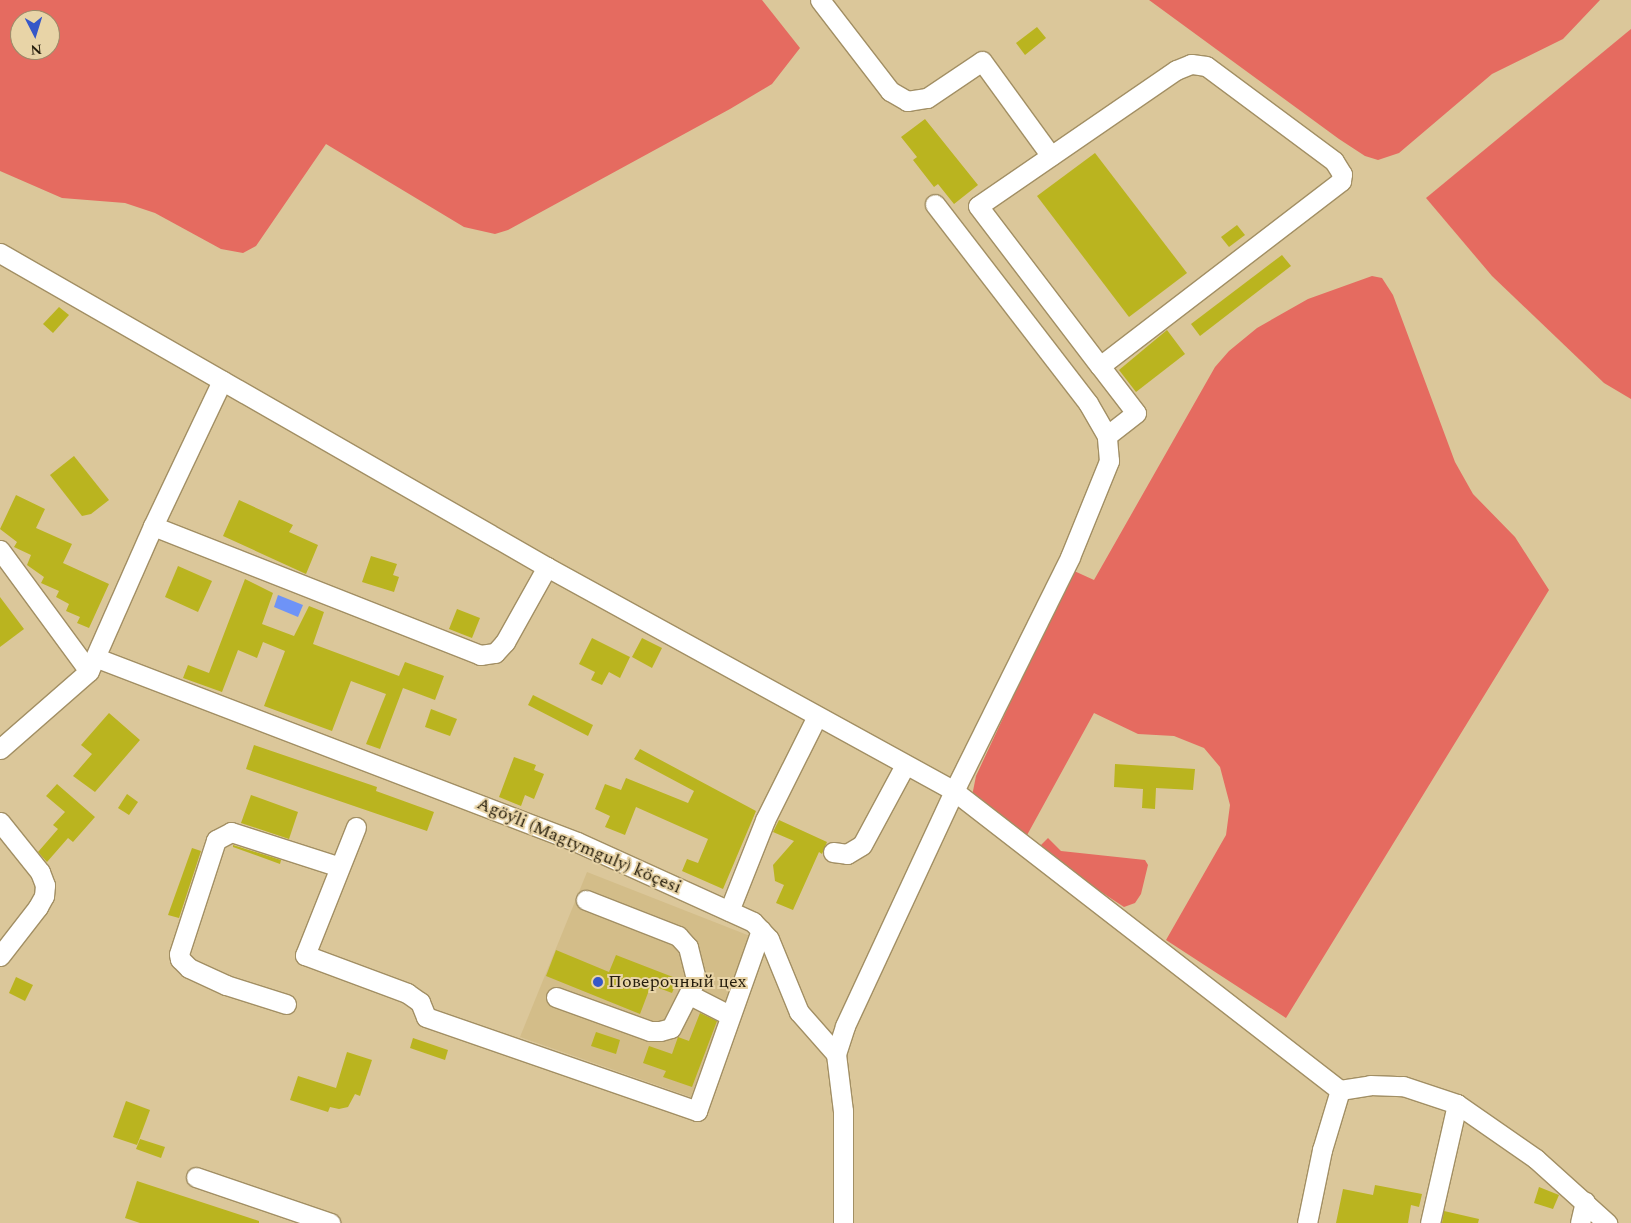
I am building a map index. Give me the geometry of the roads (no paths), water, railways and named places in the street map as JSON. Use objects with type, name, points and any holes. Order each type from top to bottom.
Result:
[{"type":"street","points":[[820,0],[890,91],[907,102],[927,98],[982,61],[1051,156]]},
{"type":"street","points":[[1100,366],[1337,186],[1342,174],[1334,162],[1200,64],[1176,70],[978,206],[1100,366],[1136,413],[1107,436]]},
{"type":"street","points":[[843,1223],[843,1111],[836,1054],[845,1026],[954,791],[1070,557],[1109,461],[1107,436],[1088,403],[935,204]]},
{"type":"street","points":[[0,253],[547,567],[954,791],[1340,1090],[1379,1085],[1403,1086],[1457,1104],[1536,1159],[1607,1223]]},
{"type":"street","points":[[0,749],[93,664],[153,526],[222,381]]},
{"type":"street","points":[[153,526],[480,655],[495,653],[505,642],[547,567]]},
{"type":"street","points":[[0,550],[93,664]]},
{"type":"street","name":"Agöýli (Magtymguly) köçesi","points":[[93,664],[577,842],[753,922],[769,939],[798,1012],[836,1054]]},
{"type":"street","points":[[729,911],[765,820],[817,716]]},
{"type":"street","points":[[832,852],[847,854],[862,845],[905,765]]},
{"type":"street","points":[[0,822],[40,872],[45,885],[44,896],[38,908],[4,945]]},
{"type":"street","points":[[356,826],[305,955],[407,993],[420,1002],[426,1017],[697,1111],[729,1015],[761,930]]},
{"type":"street","points":[[286,1004],[226,985],[189,968],[180,959],[179,954],[216,840],[231,832],[340,867]]},
{"type":"street","points":[[556,997],[650,1031],[660,1032],[671,1028],[690,995],[696,973],[688,948],[678,936],[586,900]]},
{"type":"street","points":[[690,995],[729,1015]]},
{"type":"street","points":[[1307,1223],[1322,1150],[1340,1090]]},
{"type":"street","points":[[1430,1223],[1457,1104]]},
{"type":"street","points":[[196,1177],[330,1223]]},
{"type":"street","points":[[1580,1223],[1585,1202]]},
{"type":"water","points":[[278,595],[303,605],[298,617],[274,607]]},
{"type":"place","name":"Поверочный цех","points":[[598,982]]}]
